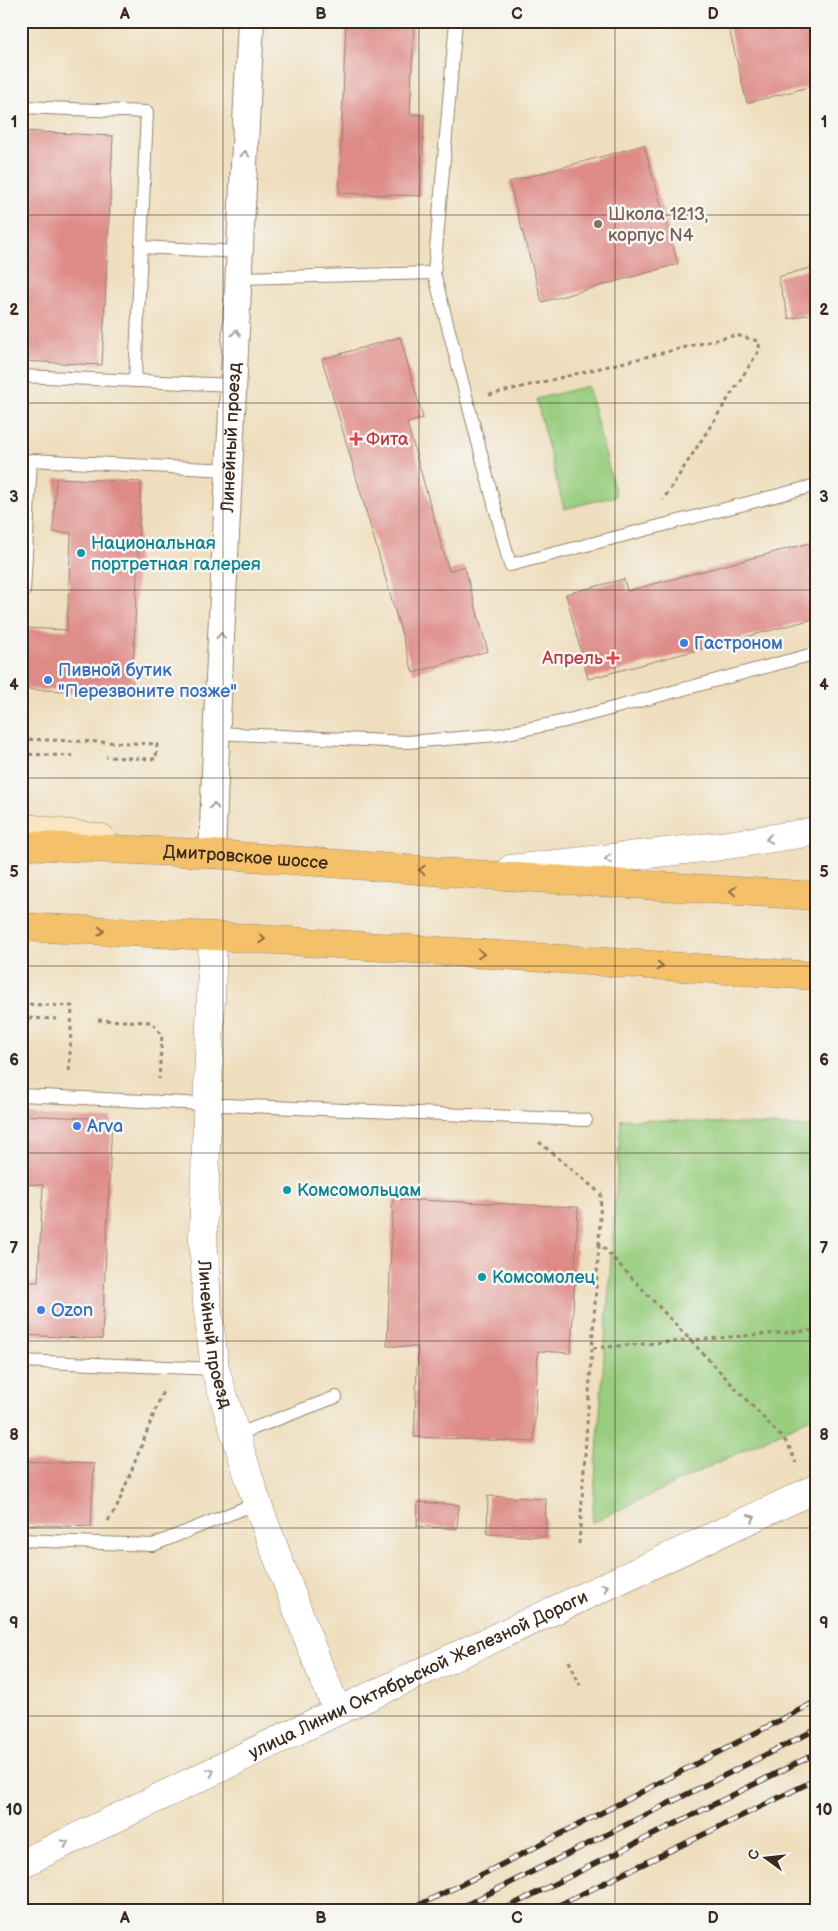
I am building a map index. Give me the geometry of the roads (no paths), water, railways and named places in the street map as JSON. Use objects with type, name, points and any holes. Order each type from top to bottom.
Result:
[{"type":"main road","points":[[21,827],[205,854]]},
{"type":"main road","name":"Дмитровское шоссе","points":[[21,845],[205,854],[470,874],[817,896]]},
{"type":"main road","points":[[21,927],[213,936],[817,976]]},
{"type":"main road","points":[[21,932],[53,929]]},
{"type":"street","name":"Линейный проезд","points":[[205,854],[216,733],[251,21]]},
{"type":"street","points":[[470,874],[721,846],[817,830]]},
{"type":"street","name":"Линейный проезд","points":[[213,936],[203,1238],[207,1302],[215,1369],[257,1503],[319,1667],[338,1711]]},
{"type":"street","name":"улица Линии Октябрьской Железной Дороги","points":[[21,1864],[338,1711],[817,1488]]},
{"type":"lane","points":[[456,21],[434,273],[510,565],[817,485]]},
{"type":"lane","points":[[21,107],[147,112],[135,381]]},
{"type":"lane","points":[[141,247],[240,252]]},
{"type":"lane","points":[[239,278],[434,273]]},
{"type":"lane","points":[[21,376],[233,385]]},
{"type":"lane","points":[[21,591],[24,591],[31,460],[229,470]]},
{"type":"lane","points":[[216,733],[407,742],[498,735],[564,721],[817,653]]},
{"type":"lane","points":[[21,1095],[206,1105],[586,1120]]},
{"type":"lane","points":[[21,1361],[215,1369]]},
{"type":"lane","points":[[236,1435],[336,1398]]},
{"type":"lane","points":[[21,1540],[152,1545],[257,1503]]},
{"type":"railway","points":[[409,1910],[493,1869],[817,1701]]},
{"type":"railway","points":[[456,1910],[817,1729]]},
{"type":"railway","points":[[502,1910],[817,1753]]},
{"type":"railway","points":[[549,1910],[817,1779]]},
{"type":"place","name":"Школа 1213, корпус N4","points":[[598,224]]},
{"type":"place","name":"Фита","points":[[356,439]]},
{"type":"place","name":"Национальная портретная галерея","points":[[81,553]]},
{"type":"place","name":"Гастроном","points":[[684,643]]},
{"type":"place","name":"Апрель","points":[[613,658]]},
{"type":"place","name":"Пивной бутик \"Перезвоните позже\"","points":[[48,680]]},
{"type":"place","name":"Arva","points":[[77,1126]]},
{"type":"place","name":"Комсомольцам","points":[[287,1190]]},
{"type":"place","name":"Комсомолец","points":[[482,1277]]},
{"type":"place","name":"Ozon","points":[[41,1310]]}]
